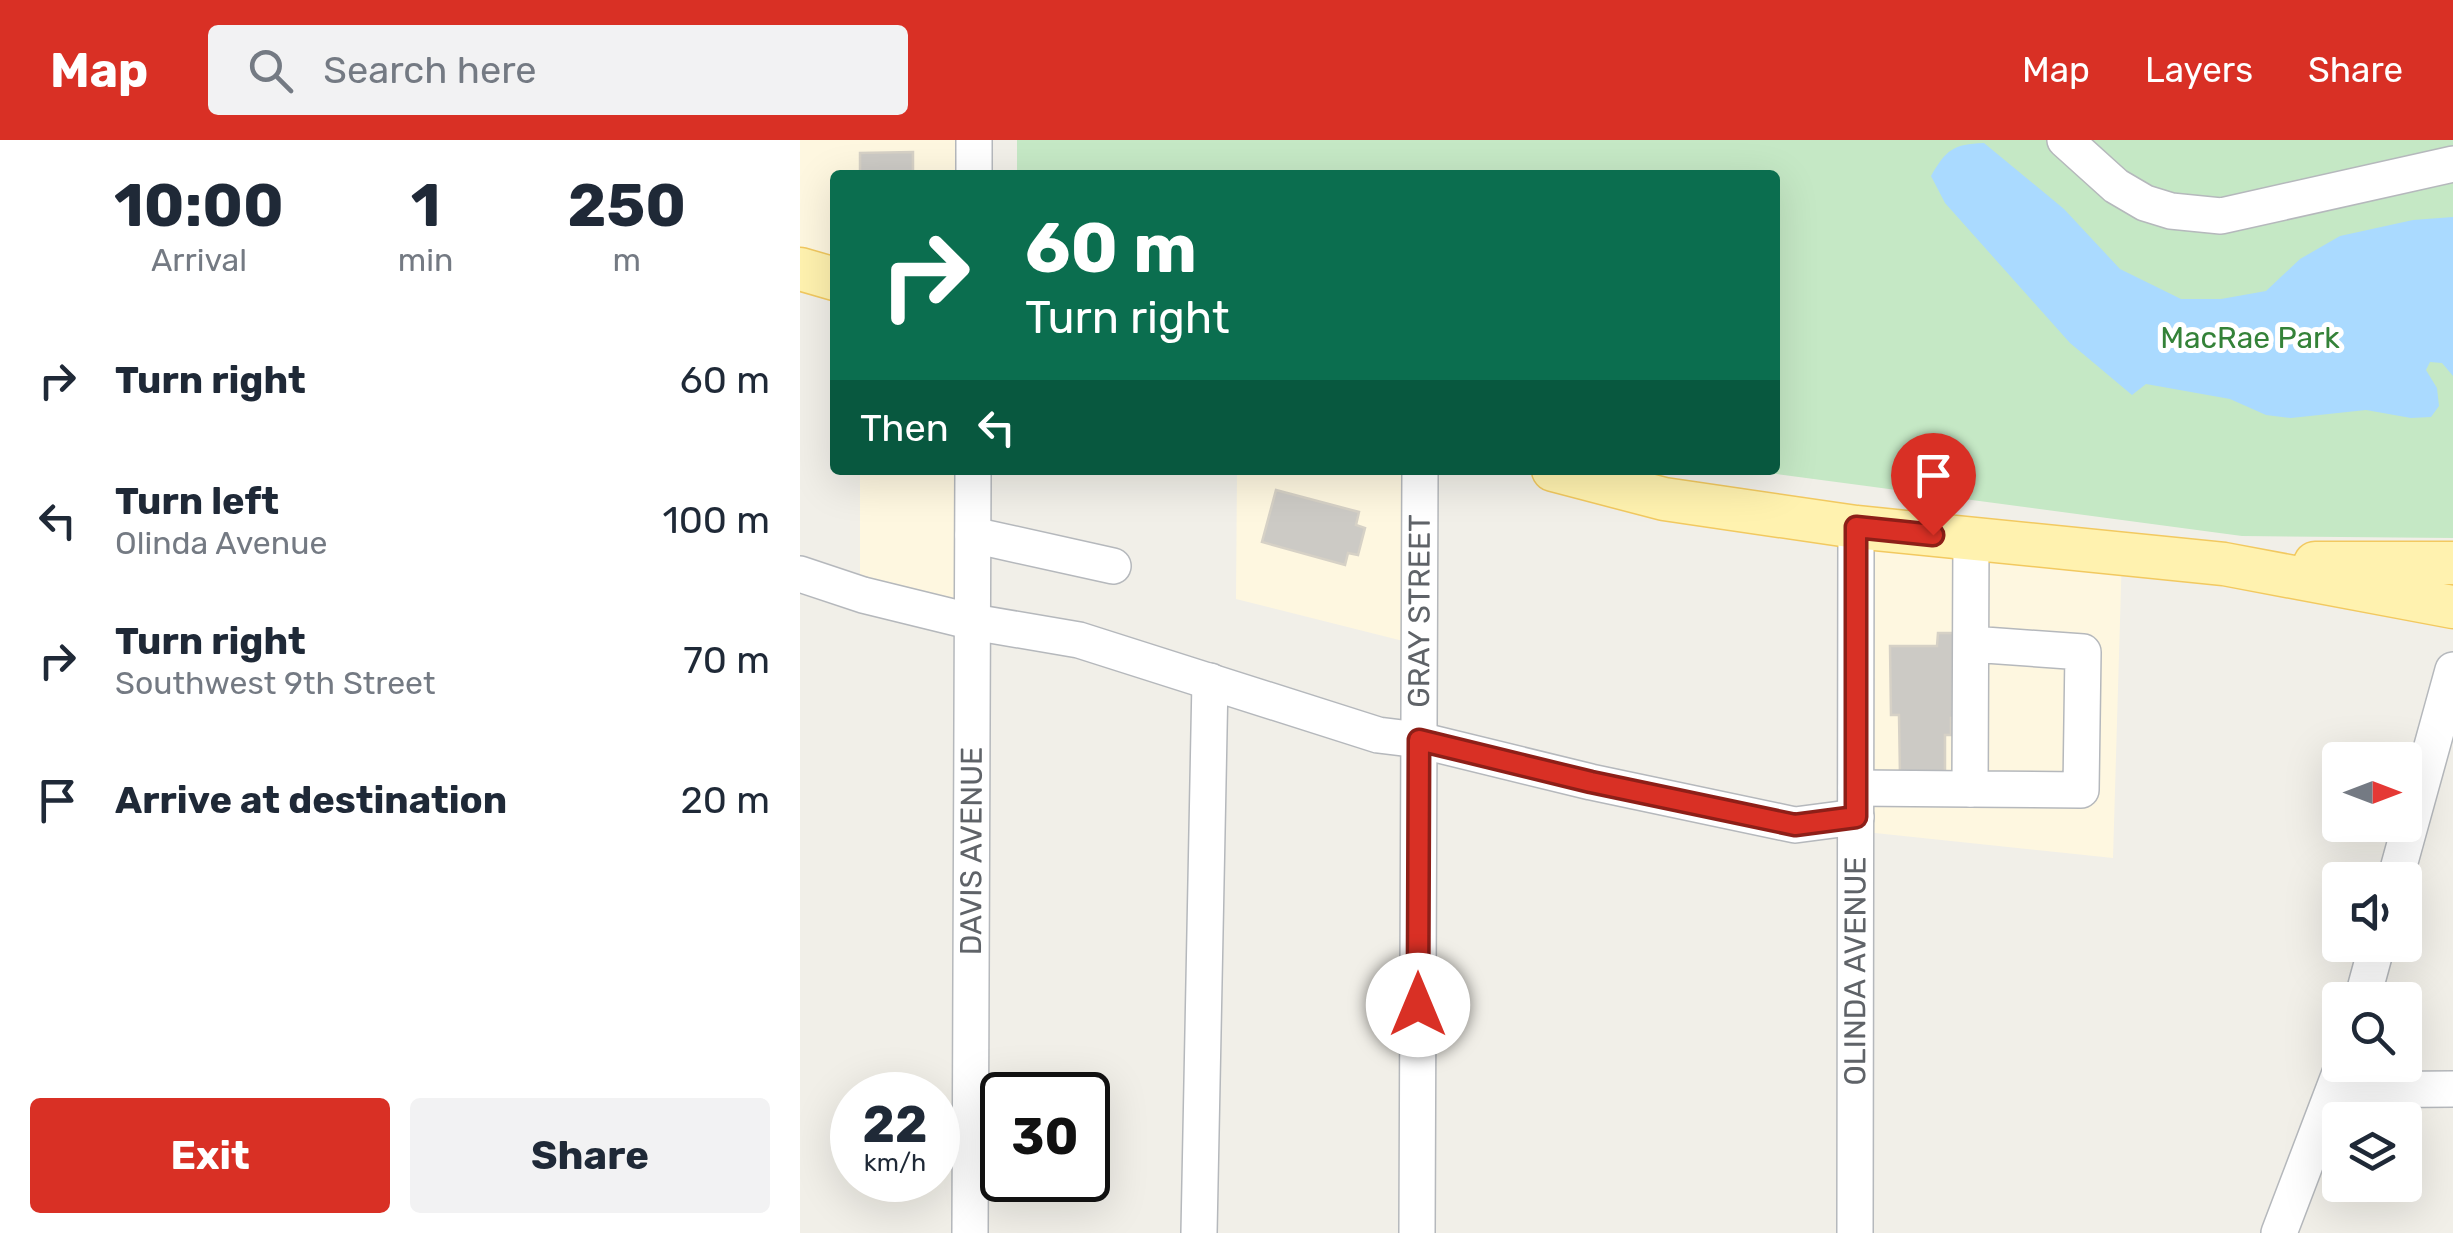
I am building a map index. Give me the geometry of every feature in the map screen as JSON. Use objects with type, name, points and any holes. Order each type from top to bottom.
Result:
[{"type":"main road","points":[[800,269],[830,278]]},
{"type":"main road","points":[[1572,475],[1664,499],[1856,527],[2224,564],[2453,607]]},
{"type":"main road","points":[[2224,564],[2453,563]]},
{"type":"street","points":[[974,140],[974,170]]},
{"type":"street","points":[[2065,140],[2116,186],[2145,203],[2171,211],[2221,216],[2453,164]]},
{"type":"street","name":"DAVIS AVENUE","points":[[970,1233],[973,475]]},
{"type":"street","name":"GRAY STREET","points":[[1416,1233],[1420,475]]},
{"type":"street","name":"OLINDA AVENUE","points":[[1855,1233],[1856,527]]},
{"type":"street","points":[[972,535],[1113,566]]},
{"type":"street","points":[[1970,789],[1972,538]]},
{"type":"street","points":[[800,574],[863,595],[972,622],[1079,640],[1351,728],[1795,825],[1856,802],[1970,789],[2081,790],[2082,652],[1972,644]]},
{"type":"street","points":[[2400,862],[2453,670]]},
{"type":"street","points":[[1199,1233],[1210,680]]},
{"type":"street","points":[[2280,1233],[2336,1082]]},
{"type":"street","points":[[2386,1082],[2453,1089]]},
{"type":"shaded area","points":[[800,140],[974,140],[974,170],[830,170],[830,278],[800,269]]},
{"type":"shaded area","points":[[860,475],[975,475],[977,628],[860,598]]},
{"type":"shaded area","points":[[1237,475],[1420,475],[1419,645],[1236,599]]},
{"type":"shaded area","points":[[1856,527],[2122,553],[2113,858],[1856,831]]},
{"type":"green space","name":"MacRae Park","points":[[1017,140],[2453,140],[2453,538],[2242,536],[1780,474],[1780,170],[1017,170]]},
{"type":"water","points":[[1984,143],[2064,209],[2120,269],[2181,299],[2221,299],[2266,291],[2300,259],[2340,236],[2413,220],[2453,217],[2453,376],[2442,363],[2430,362],[2426,370],[2437,388],[2439,406],[2431,417],[2411,418],[2366,410],[2291,418],[2266,415],[2230,399],[2146,384],[2132,395],[2070,343],[1945,203],[1931,176],[1936,167],[1958,147]]},
{"type":"building","points":[[913,152],[913,170],[860,170],[860,153]]},
{"type":"building","points":[[1276,490],[1359,512],[1356,525],[1365,528],[1358,555],[1348,553],[1345,565],[1262,542]]},
{"type":"building","points":[[1938,633],[1954,633],[1956,718],[1951,718],[1951,735],[1945,735],[1945,775],[1900,775],[1899,715],[1891,715],[1890,646],[1937,646]]},
{"type":"route","points":[[1418,1005],[1419,740],[1591,782],[1795,825],[1856,817],[1856,527],[1933,535]]}]
